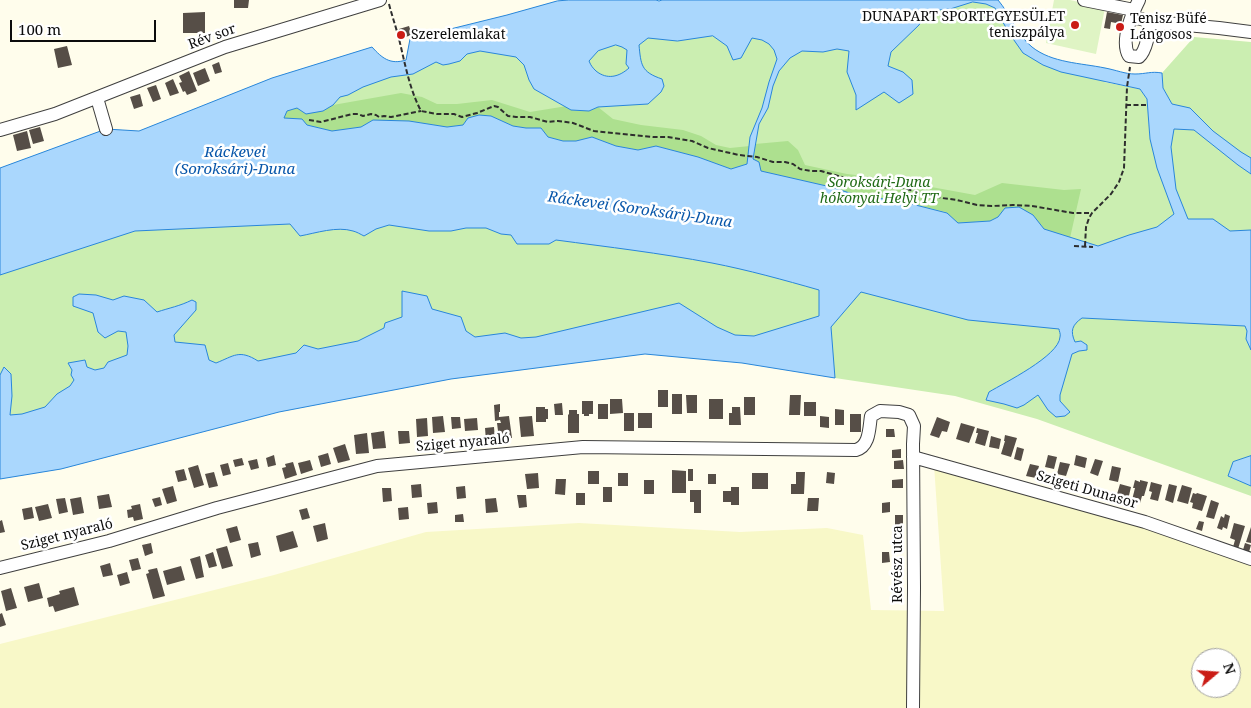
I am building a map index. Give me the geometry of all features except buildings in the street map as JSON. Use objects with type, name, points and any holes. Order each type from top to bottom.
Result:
[{"type":"street","name":"Rév sor","points":[[0,130],[55,114],[225,48],[380,0]]},
{"type":"street","points":[[1084,0],[1134,9],[1147,22],[1145,47],[1139,57],[1129,56],[1126,52],[1128,27],[1134,9]]},
{"type":"street","points":[[1148,26],[1155,23],[1165,23],[1251,32]]},
{"type":"street","points":[[96,98],[106,129]]},
{"type":"street","name":"Sziget nyaraló","points":[[0,568],[109,541],[217,508],[377,466],[583,447],[856,450],[862,448],[867,439],[871,416],[880,411],[899,412],[909,415],[912,420]]},
{"type":"street","name":"Révész utca","points":[[912,420],[914,426],[912,708]]},
{"type":"street","name":"Szigeti Dunasor","points":[[913,457],[1145,522],[1251,559]]},
{"type":"path","points":[[388,0],[402,56],[405,60],[408,78],[420,111]]},
{"type":"path","points":[[1085,246],[1086,227],[1089,218],[1111,194],[1123,174],[1128,72]]},
{"type":"path","points":[[1126,104],[1147,105]]},
{"type":"path","points":[[309,120],[321,122],[352,114],[391,117],[420,111],[454,114],[462,117],[494,106],[498,107],[508,116],[530,117],[548,122],[573,123],[594,131],[668,137],[692,141],[708,148],[739,155],[754,156],[773,162],[793,164],[811,171],[821,171],[842,177],[853,183],[879,188],[898,188],[977,205],[1032,206],[1073,213],[1092,213]]},
{"type":"path","points":[[1074,246],[1092,247]]},
{"type":"green space","name":"Soroksári-Duna hókonyai Helyi TT","points":[[998,0],[1031,47],[1047,56],[1062,61],[1107,68],[1104,82],[1140,89],[1147,99],[1150,139],[1172,104],[1163,88],[1162,73],[1194,37],[1251,42],[1251,496],[1037,419],[955,396],[742,363],[645,354],[451,379],[279,412],[61,469],[0,479],[0,168],[106,129],[139,131],[272,78],[372,47],[391,61],[406,60],[410,39],[557,1]]},
{"type":"green space","name":"DUNAPART SPORTEGYESÜLET teniszpálya","points":[[1054,0],[1070,0],[1105,8],[1096,54],[1046,43]]},
{"type":"green space","points":[[401,93],[422,97],[437,104],[492,100],[530,112],[567,106],[571,110],[589,111],[598,107],[613,119],[641,125],[683,130],[701,136],[716,145],[730,148],[750,146],[747,164],[731,169],[698,157],[656,146],[638,150],[616,146],[592,137],[576,141],[563,141],[526,128],[513,126],[491,116],[479,115],[468,118],[463,125],[447,127],[409,121],[373,120],[361,127],[332,131],[284,119],[287,111],[297,108],[323,111],[333,105]]},
{"type":"green space","points":[[788,141],[798,150],[805,165],[847,174],[882,178],[975,195],[1002,183],[1064,190],[1081,189],[1070,238],[1044,229],[1033,215],[1005,208],[998,217],[990,221],[958,223],[946,212],[896,200],[862,197],[831,187],[761,171],[753,159],[755,144]]},
{"type":"green space","points":[[934,465],[1123,519],[1251,564],[1251,708],[0,708],[0,644],[274,575],[426,532],[579,523],[740,532],[827,528],[863,535],[871,610],[944,611]]},
{"type":"water","name":"Ráckevei (Soroksári)-Duna","points":[[998,0],[1027,42],[1048,56],[1067,62],[1128,73],[1162,73],[1163,88],[1172,104],[1190,108],[1213,131],[1251,158],[1251,174],[1194,130],[1174,129],[1171,147],[1176,189],[1188,219],[1213,219],[1230,231],[1251,230],[1251,350],[1246,339],[1247,331],[1245,326],[1082,318],[1076,323],[1072,331],[1075,342],[1081,341],[1087,345],[1087,350],[1072,354],[1060,395],[1060,401],[1070,412],[1065,416],[1056,417],[1048,410],[1038,395],[1017,408],[986,400],[989,392],[1030,368],[1051,352],[1060,337],[1059,329],[968,320],[861,292],[831,327],[835,378],[742,363],[645,354],[451,379],[279,412],[61,469],[0,479],[0,375],[4,367],[11,374],[12,396],[10,415],[22,414],[45,407],[57,394],[70,386],[74,380],[68,363],[85,360],[87,367],[95,370],[104,368],[108,362],[127,355],[126,332],[118,331],[105,338],[98,332],[93,313],[73,306],[73,297],[79,294],[96,295],[113,300],[124,296],[144,300],[157,312],[192,300],[196,302],[196,310],[174,335],[175,342],[205,345],[209,360],[216,363],[237,355],[246,355],[258,361],[296,353],[304,345],[318,349],[358,341],[384,328],[385,323],[402,317],[402,291],[427,296],[432,309],[461,317],[466,331],[475,337],[505,333],[521,338],[536,337],[679,303],[717,327],[735,335],[754,336],[819,316],[819,290],[779,279],[673,256],[556,240],[549,244],[517,244],[511,235],[501,234],[486,228],[429,231],[389,225],[376,229],[364,236],[353,231],[340,229],[300,236],[290,224],[135,231],[0,275],[0,168],[106,129],[139,131],[272,78],[372,47],[391,61],[406,60],[410,39],[557,1]],"holes":[[[973,2],[986,4],[995,8],[1023,53],[1043,65],[1061,72],[1140,89],[1147,99],[1150,139],[1157,168],[1174,214],[1157,227],[1098,246],[1044,229],[1033,215],[1019,207],[1005,208],[998,217],[990,221],[958,223],[947,213],[896,200],[862,197],[831,187],[761,171],[759,162],[753,159],[759,124],[768,108],[779,71],[790,58],[802,51],[823,52],[837,49],[849,51],[847,72],[856,95],[856,110],[884,92],[899,103],[913,94],[912,80],[903,72],[888,66],[891,52],[919,25],[928,11],[950,9]],[[713,36],[727,46],[733,60],[741,58],[752,38],[762,40],[774,50],[777,59],[762,108],[750,137],[747,164],[731,169],[698,157],[656,146],[638,150],[616,146],[592,137],[576,141],[563,141],[548,137],[541,128],[513,126],[491,116],[479,115],[468,118],[463,125],[447,127],[409,121],[373,120],[361,127],[332,131],[307,125],[302,119],[284,118],[287,111],[297,108],[306,114],[323,111],[333,105],[340,97],[363,87],[391,77],[413,74],[436,62],[443,65],[460,61],[467,54],[480,51],[516,57],[524,65],[534,89],[571,110],[589,111],[598,107],[648,104],[661,92],[664,86],[662,79],[650,74],[643,67],[639,45],[648,38],[677,41]],[[616,45],[627,50],[626,64],[629,68],[621,74],[604,76],[596,71],[589,61],[598,51]]]},
{"type":"water","points":[[1251,456],[1251,486],[1228,476],[1233,462]]},
{"type":"place","name":"DUNAPART SPORTEGYESÜLET teniszpálya","points":[[1075,25]]},
{"type":"place","name":"Tenisz Büfé Lángosos","points":[[1120,27]]},
{"type":"place","name":"Szerelemlakat","points":[[401,35]]}]
